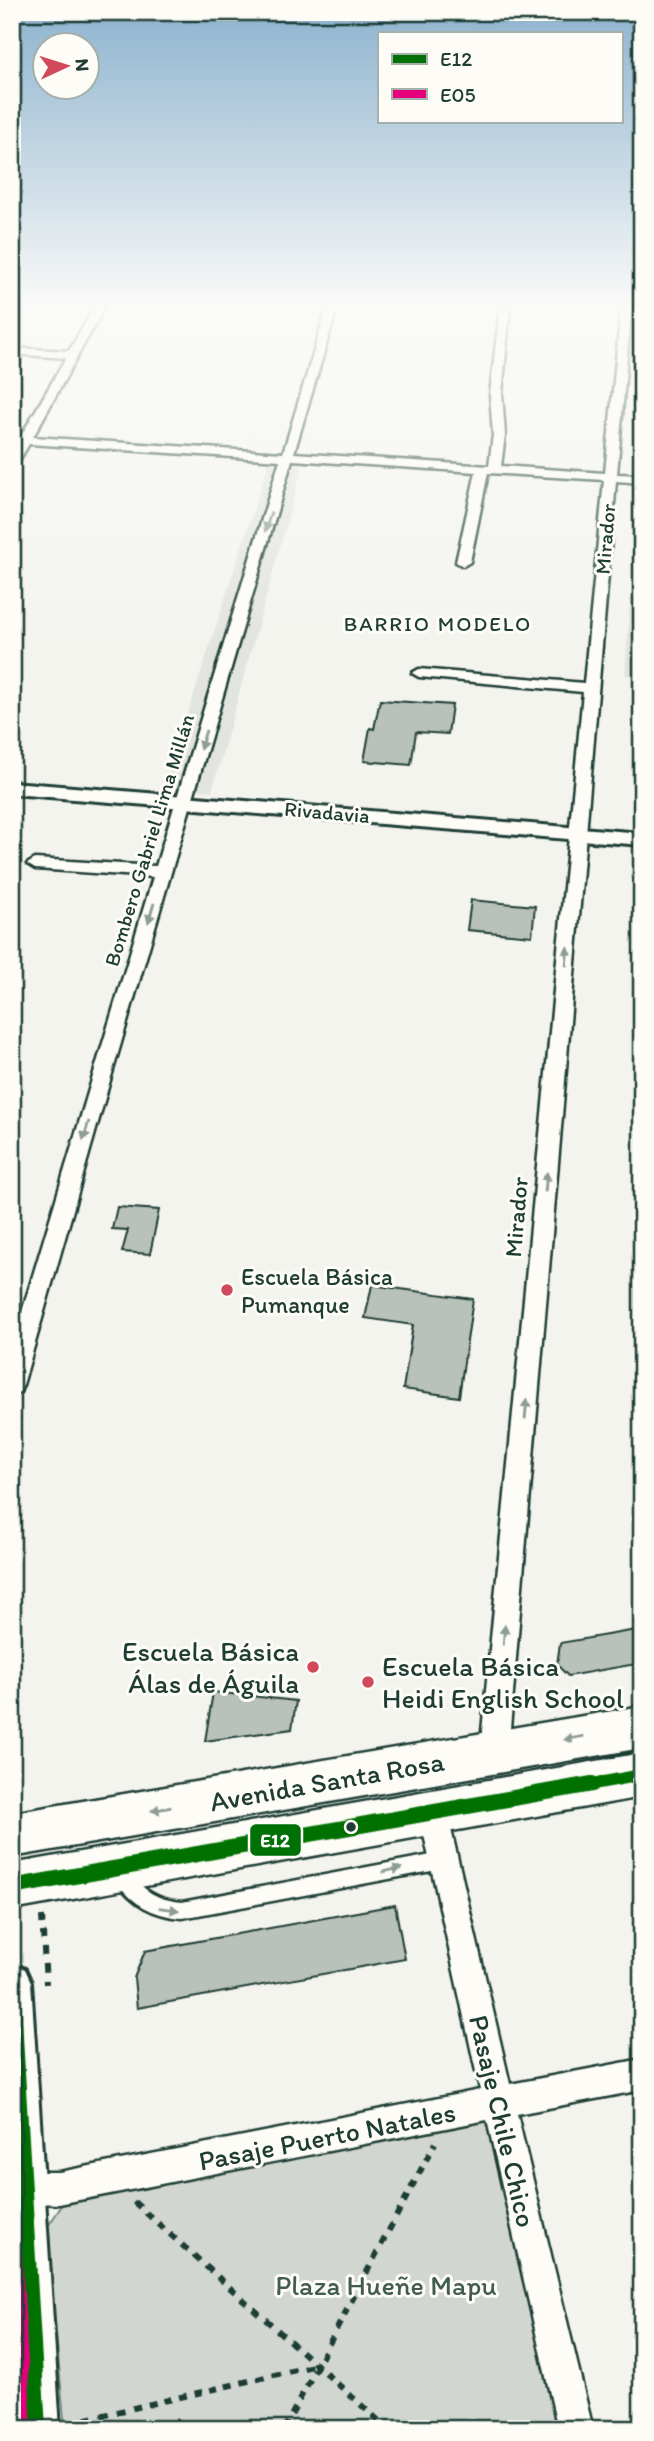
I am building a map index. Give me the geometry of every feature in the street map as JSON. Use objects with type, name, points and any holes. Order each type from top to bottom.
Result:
[{"type":"main road","name":"Avenida Santa Rosa","points":[[12,1835],[642,1727]]},
{"type":"main road","name":"Avenida Santa Rosa","points":[[12,1887],[642,1775]]},
{"type":"street","points":[[12,463],[19,440],[30,422]]},
{"type":"street","name":"Bombero Gabriel Lima Millán","points":[[12,1385],[298,422]]},
{"type":"street","points":[[463,562],[499,441],[498,422]]},
{"type":"street","name":"Mirador","points":[[494,1752],[615,422]]},
{"type":"street","points":[[19,440],[642,479]]},
{"type":"street","points":[[419,673],[591,688]]},
{"type":"street","name":"Rivadavia","points":[[12,788],[642,839]]},
{"type":"street","points":[[35,864],[163,872]]},
{"type":"street","name":"Pasaje Chile Chico","points":[[433,1812],[442,1861],[576,2429]]},
{"type":"street","points":[[12,1982],[18,2188],[51,2427]]},
{"type":"street","name":"Pasaje Puerto Natales","points":[[18,2188],[50,2190],[642,2074]]},
{"type":"lane","points":[[119,1868],[132,1891],[144,1901],[156,1907],[182,1910],[442,1861]]},
{"type":"path","points":[[284,2429],[452,2111]]},
{"type":"path","points":[[107,2179],[388,2429]]},
{"type":"path","points":[[51,2427],[317,2364]]},
{"type":"shaded area","points":[[269,462],[303,464],[212,791],[164,787]]},
{"type":"shaded area","points":[[630,598],[642,599],[642,676],[625,675]]},
{"type":"green space","name":"Plaza Hueñe Mapu","points":[[485,2119],[504,2130],[569,2429],[65,2429],[46,2229],[65,2201]]},
{"type":"building","points":[[380,700],[452,705],[448,734],[416,732],[411,765],[364,761],[370,728],[374,729]]},
{"type":"building","points":[[471,900],[535,906],[532,936],[467,930]]},
{"type":"building","points":[[117,1207],[159,1210],[150,1254],[122,1252],[128,1230],[112,1229]]},
{"type":"building","points":[[372,1285],[473,1299],[459,1397],[403,1389],[413,1325],[365,1318]]},
{"type":"building","points":[[642,1629],[642,1663],[568,1676],[557,1665],[560,1643]]},
{"type":"building","points":[[213,1692],[296,1701],[292,1729],[205,1741]]},
{"type":"building","points":[[395,1905],[405,1959],[137,2008],[134,1978],[145,1951]]},
{"type":"transit line","name":"E12","points":[[12,1887],[642,1775]]},
{"type":"transit line","name":"E12","points":[[12,1986],[38,2429]]},
{"type":"transit line","name":"E05","points":[[12,2227],[24,2429]]},
{"type":"place","name":"Escuela Básica Pumanque","points":[[227,1290]]},
{"type":"place","name":"Escuela Básica Álas de Águila","points":[[313,1667]]},
{"type":"place","name":"Escuela Básica Heidi English School","points":[[368,1682]]},
{"type":"district","name":"BARRIO MODELO","points":[[438,623]]}]
